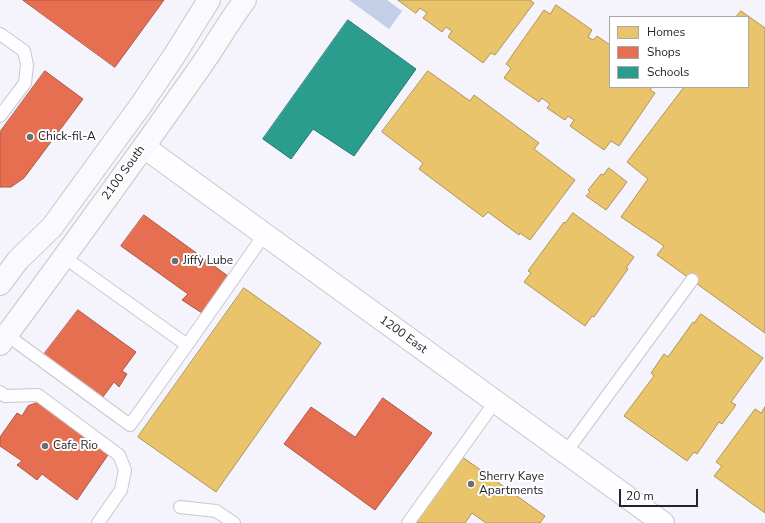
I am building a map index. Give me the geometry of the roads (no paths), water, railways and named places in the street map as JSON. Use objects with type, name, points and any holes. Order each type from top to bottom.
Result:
[{"type":"main road","points":[[0,284],[18,260],[52,227],[174,56],[208,0]]},
{"type":"main road","name":"2100 South","points":[[3,340],[144,148],[198,71],[238,5]]},
{"type":"street","name":"1200 East","points":[[144,148],[663,523]]},
{"type":"lane","points":[[0,34],[24,51],[27,65],[25,83],[0,116]]},
{"type":"lane","points":[[3,340],[130,425],[264,235]]},
{"type":"lane","points":[[64,257],[187,345]]},
{"type":"lane","points":[[566,452],[692,280]]},
{"type":"lane","points":[[0,392],[4,396],[38,395],[119,455],[125,470],[121,490],[98,523]]},
{"type":"lane","points":[[408,523],[495,402]]},
{"type":"lane","points":[[180,507],[216,511],[234,523]]},
{"type":"water","points":[[349,0],[387,0],[402,11],[389,29]]},
{"type":"place","name":"Chick-fil-A","points":[[30,137]]},
{"type":"place","name":"Jiffy Lube","points":[[175,261]]},
{"type":"place","name":"Cafe Rio","points":[[45,446]]},
{"type":"place","name":"Sherry Kaye Apartments","points":[[471,484]]}]
